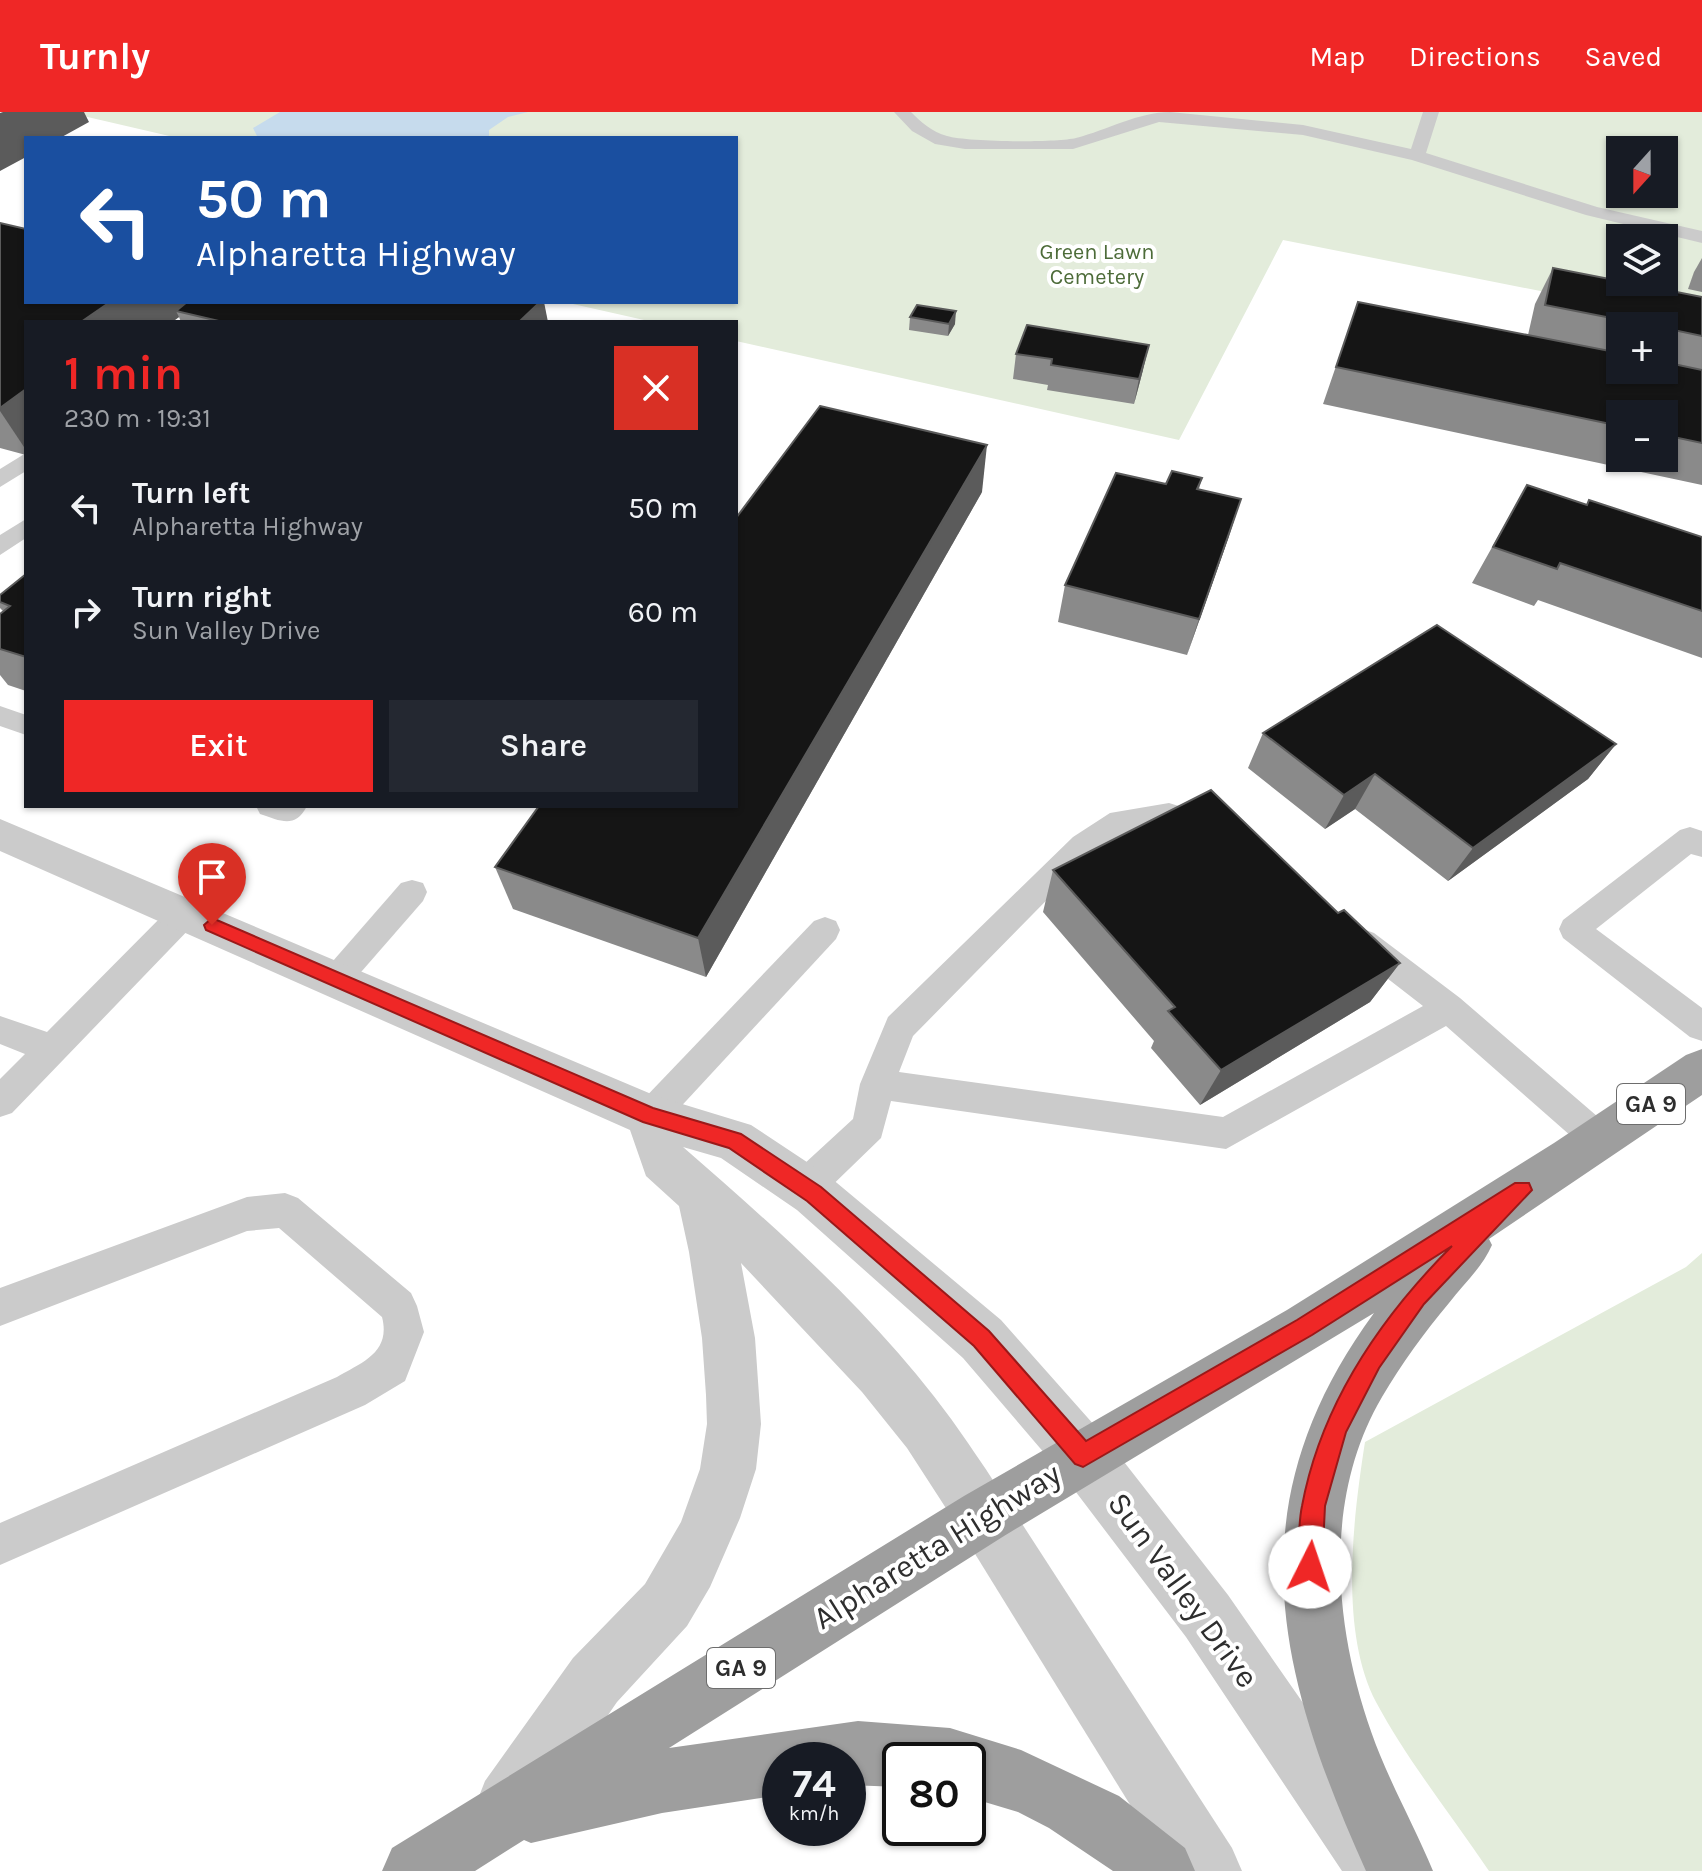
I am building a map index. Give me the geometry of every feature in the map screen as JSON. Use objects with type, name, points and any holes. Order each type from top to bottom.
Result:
[{"type":"highway","name":"Alpharetta Highway","points":[[415,1871],[1083,1455],[1305,1328],[1600,1140],[1702,1069]]},
{"type":"highway","points":[[1400,1871],[1343,1742],[1325,1668],[1311,1593],[1313,1506],[1336,1429],[1371,1360],[1416,1297],[1522,1190]]},
{"type":"highway","points":[[498,1819],[662,1781],[762,1766]]},
{"type":"highway","points":[[986,1769],[1069,1803],[1135,1844],[1162,1871]]},
{"type":"street","name":"Sun Valley Drive","points":[[0,834],[650,1116],[734,1140],[804,1188],[982,1339],[1083,1455],[1207,1616],[1381,1871]]},
{"type":"street","points":[[650,1116],[663,1160],[766,1252],[881,1373],[926,1429],[1209,1871]]},
{"type":"street","points":[[498,1819],[596,1679],[666,1605],[700,1543],[727,1471],[734,1426],[732,1381],[715,1254],[701,1196]]},
{"type":"lane","points":[[902,112],[918,128],[941,140],[965,144],[1073,144],[1160,115],[1303,130],[1417,156],[1580,207],[1702,237]]},
{"type":"lane","points":[[1417,156],[1431,112]]},
{"type":"lane","points":[[0,480],[24,462]]},
{"type":"lane","points":[[0,547],[24,528]]},
{"type":"lane","points":[[0,716],[24,724]]},
{"type":"lane","points":[[804,1188],[869,1127],[877,1084],[900,1027],[1083,845],[1120,821],[1169,814],[1217,830],[1229,839]]},
{"type":"lane","points":[[1702,846],[1690,838],[1574,929],[1702,1027]]},
{"type":"lane","points":[[337,978],[412,892]]},
{"type":"lane","points":[[0,1102],[184,914]]},
{"type":"lane","points":[[1341,925],[1449,1008],[1600,1140]]},
{"type":"lane","points":[[650,1116],[825,930]]},
{"type":"lane","points":[[877,1084],[1226,1133],[1449,1008]]},
{"type":"lane","points":[[0,1030],[50,1048]]},
{"type":"lane","points":[[0,1307],[247,1214],[285,1210],[398,1306],[405,1332],[391,1367],[351,1391],[0,1544]]},
{"type":"green space","name":"Green Lawn Cemetery","points":[[66,112],[1702,112],[1702,323],[1678,318],[1678,312],[1646,312],[1283,240],[1179,440],[738,341],[738,320],[644,320],[573,304],[738,304],[738,136],[169,136]]},
{"type":"green space","points":[[1702,1253],[1702,1871],[1489,1871],[1402,1745],[1376,1702],[1364,1674],[1353,1609],[1352,1574],[1356,1505],[1365,1442],[1686,1267]]},
{"type":"water","points":[[280,112],[528,112],[508,117],[489,130],[489,136],[257,136],[253,128]]},
{"type":"building","points":[[0,223],[24,229],[24,304],[107,304],[84,320],[24,320],[24,390],[0,408]]},
{"type":"building","points":[[1553,268],[1606,278],[1606,296],[1678,296],[1678,292],[1702,297],[1702,336],[1678,331],[1678,312],[1606,312],[1606,317],[1545,305]]},
{"type":"building","points":[[1358,302],[1606,350],[1606,384],[1678,384],[1678,365],[1702,370],[1702,443],[1678,438],[1678,400],[1606,400],[1606,423],[1336,367]]},
{"type":"building","points":[[185,304],[538,304],[521,320],[214,320],[176,311]]},
{"type":"building","points":[[917,305],[956,311],[949,324],[910,317]]},
{"type":"building","points":[[1027,325],[1149,345],[1139,379],[1051,365],[1052,359],[1016,354]]},
{"type":"building","points":[[820,406],[987,445],[698,938],[495,867],[538,808],[738,808],[738,515]]},
{"type":"building","points":[[1172,471],[1202,478],[1197,489],[1241,499],[1199,619],[1065,585],[1116,473],[1166,484]]},
{"type":"building","points":[[1527,485],[1587,505],[1589,500],[1702,537],[1702,611],[1560,563],[1557,569],[1493,547]]},
{"type":"building","points":[[24,576],[24,656],[0,649],[0,614],[10,606],[0,602],[0,595]]},
{"type":"building","points":[[1437,625],[1616,744],[1473,848],[1375,774],[1344,795],[1263,733]]},
{"type":"building","points":[[1211,790],[1338,913],[1344,910],[1400,963],[1221,1070],[1168,1011],[1175,1007],[1053,870]]},
{"type":"route","points":[[212,925],[650,1116],[734,1140],[814,1194],[982,1339],[1083,1455],[1305,1328],[1522,1190],[1416,1297],[1371,1360],[1336,1429],[1313,1506],[1310,1567]]}]
